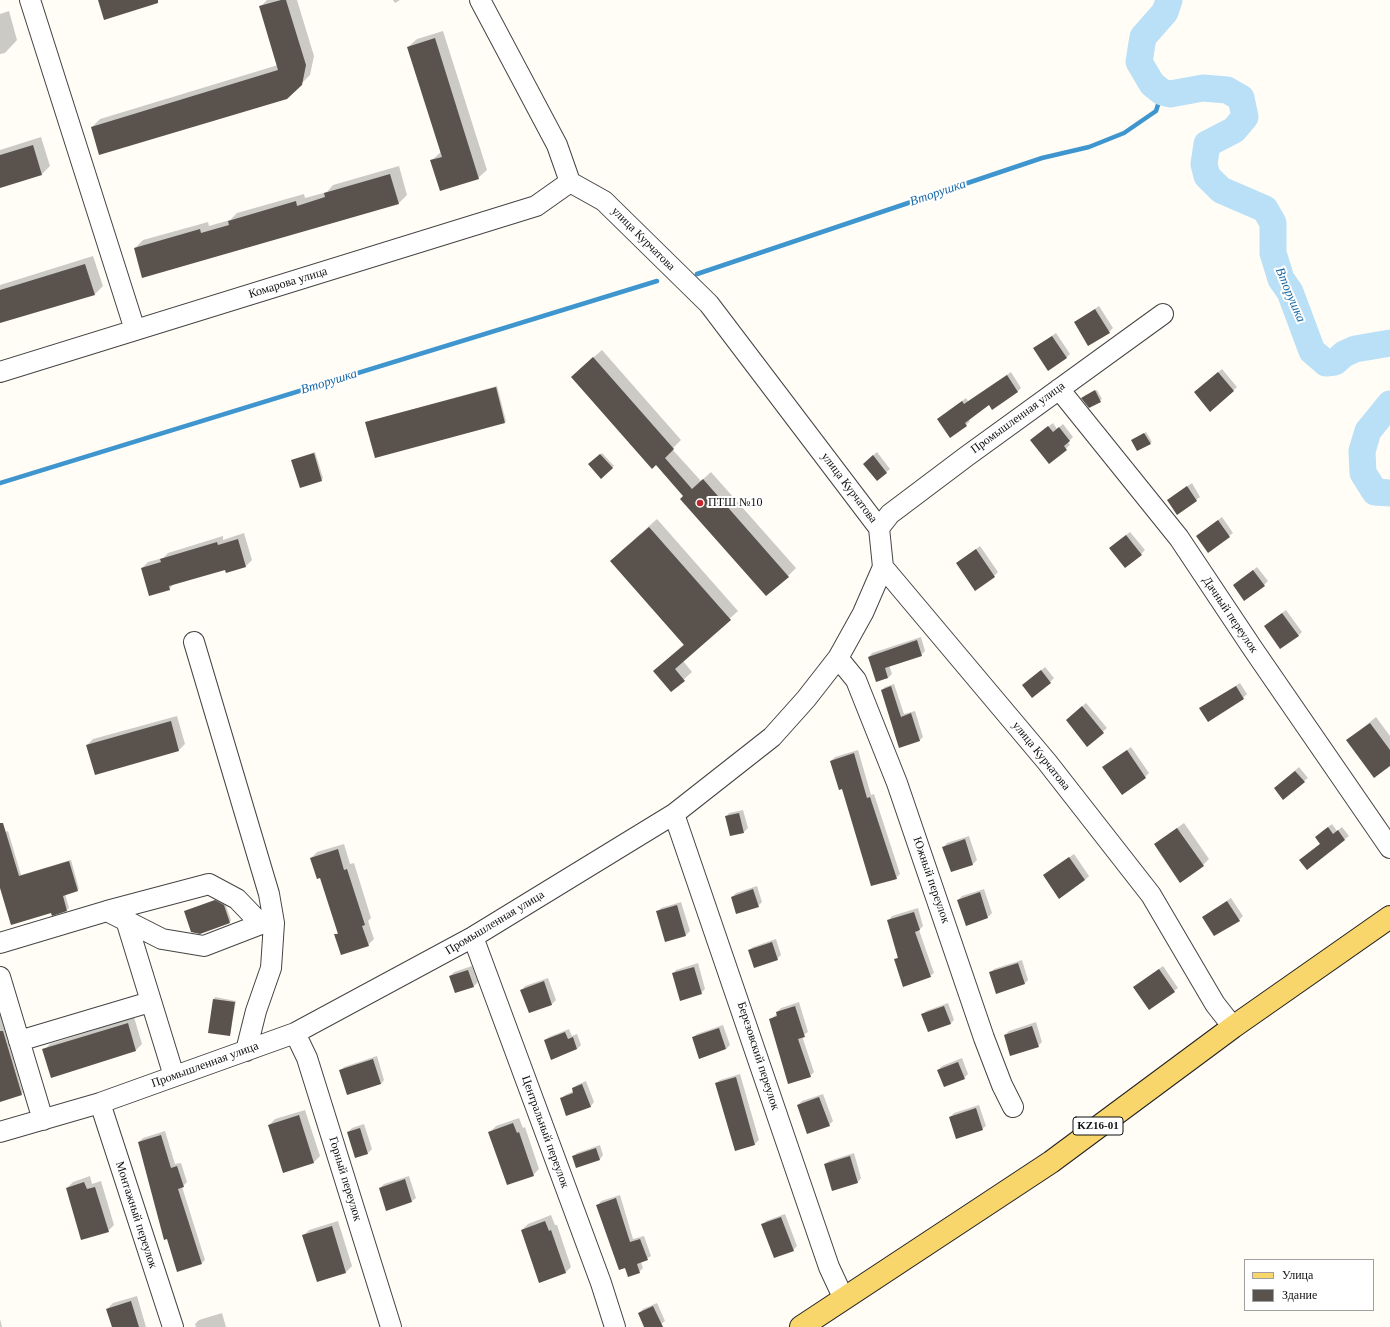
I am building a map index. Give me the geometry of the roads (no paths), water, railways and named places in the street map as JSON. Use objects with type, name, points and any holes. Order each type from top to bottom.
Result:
[{"type":"main road","name":"KZ16-01","points":[[801,1327],[1051,1162],[1233,1027],[1390,917]]},
{"type":"street","points":[[30,0],[135,330]]},
{"type":"street","points":[[480,0],[557,145],[570,182]]},
{"type":"street","name":"Комарова улица","points":[[0,372],[536,206],[570,182]]},
{"type":"street","name":"улица Курчатова","points":[[570,182],[604,200],[709,304],[879,528],[883,567],[1047,762],[1151,895],[1215,1004],[1233,1027]]},
{"type":"street","name":"Промышленная улица","points":[[879,528],[890,514],[1163,314]]},
{"type":"street","name":"Дачный переулок","points":[[1059,389],[1179,538],[1253,649],[1390,848]]},
{"type":"street","name":"Промышленная улица","points":[[0,1132],[100,1104],[295,1032],[473,937],[674,814],[772,737],[806,699],[838,658],[863,613],[883,567]]},
{"type":"street","points":[[194,642],[269,894],[267,924],[271,968],[256,1011],[246,1050]]},
{"type":"street","name":"Южный переулок","points":[[838,658],[856,680],[897,783],[984,1038],[1002,1085],[1014,1108]]},
{"type":"street","name":"Березовский переулок","points":[[674,814],[829,1267],[843,1298]]},
{"type":"street","points":[[1,938],[209,884],[237,899],[267,924]]},
{"type":"street","points":[[107,911],[162,939],[204,946],[267,924]]},
{"type":"street","points":[[126,920],[174,1076]]},
{"type":"street","name":"Центральный переулок","points":[[473,937],[601,1283],[615,1327]]},
{"type":"street","points":[[0,977],[43,1120]]},
{"type":"street","points":[[19,1042],[150,1002]]},
{"type":"street","name":"Горный переулок","points":[[295,1032],[307,1058],[391,1327]]},
{"type":"street","name":"Монтажный переулок","points":[[100,1104],[173,1327]]},
{"type":"waterway","name":"Вторушка","points":[[1169,0],[1165,12],[1143,37],[1139,62],[1152,84],[1162,92],[1170,94],[1203,88],[1227,90],[1241,98],[1245,117],[1234,130],[1207,144],[1204,164],[1207,176],[1221,190],[1265,209],[1273,223],[1273,253],[1281,279],[1290,292],[1312,351],[1326,363],[1335,362],[1344,354],[1355,349],[1390,343]]},
{"type":"waterway","name":"Вторушка","points":[[697,274],[1042,158],[1089,147],[1124,133],[1156,111],[1162,92]]},
{"type":"waterway","name":"Вторушка","points":[[0,483],[657,281]]},
{"type":"waterway","name":"Вторушка","points":[[1390,404],[1368,431],[1362,451],[1363,473],[1375,492],[1390,493]]},
{"type":"place","name":"ПТШ №10","points":[[700,503]]}]
